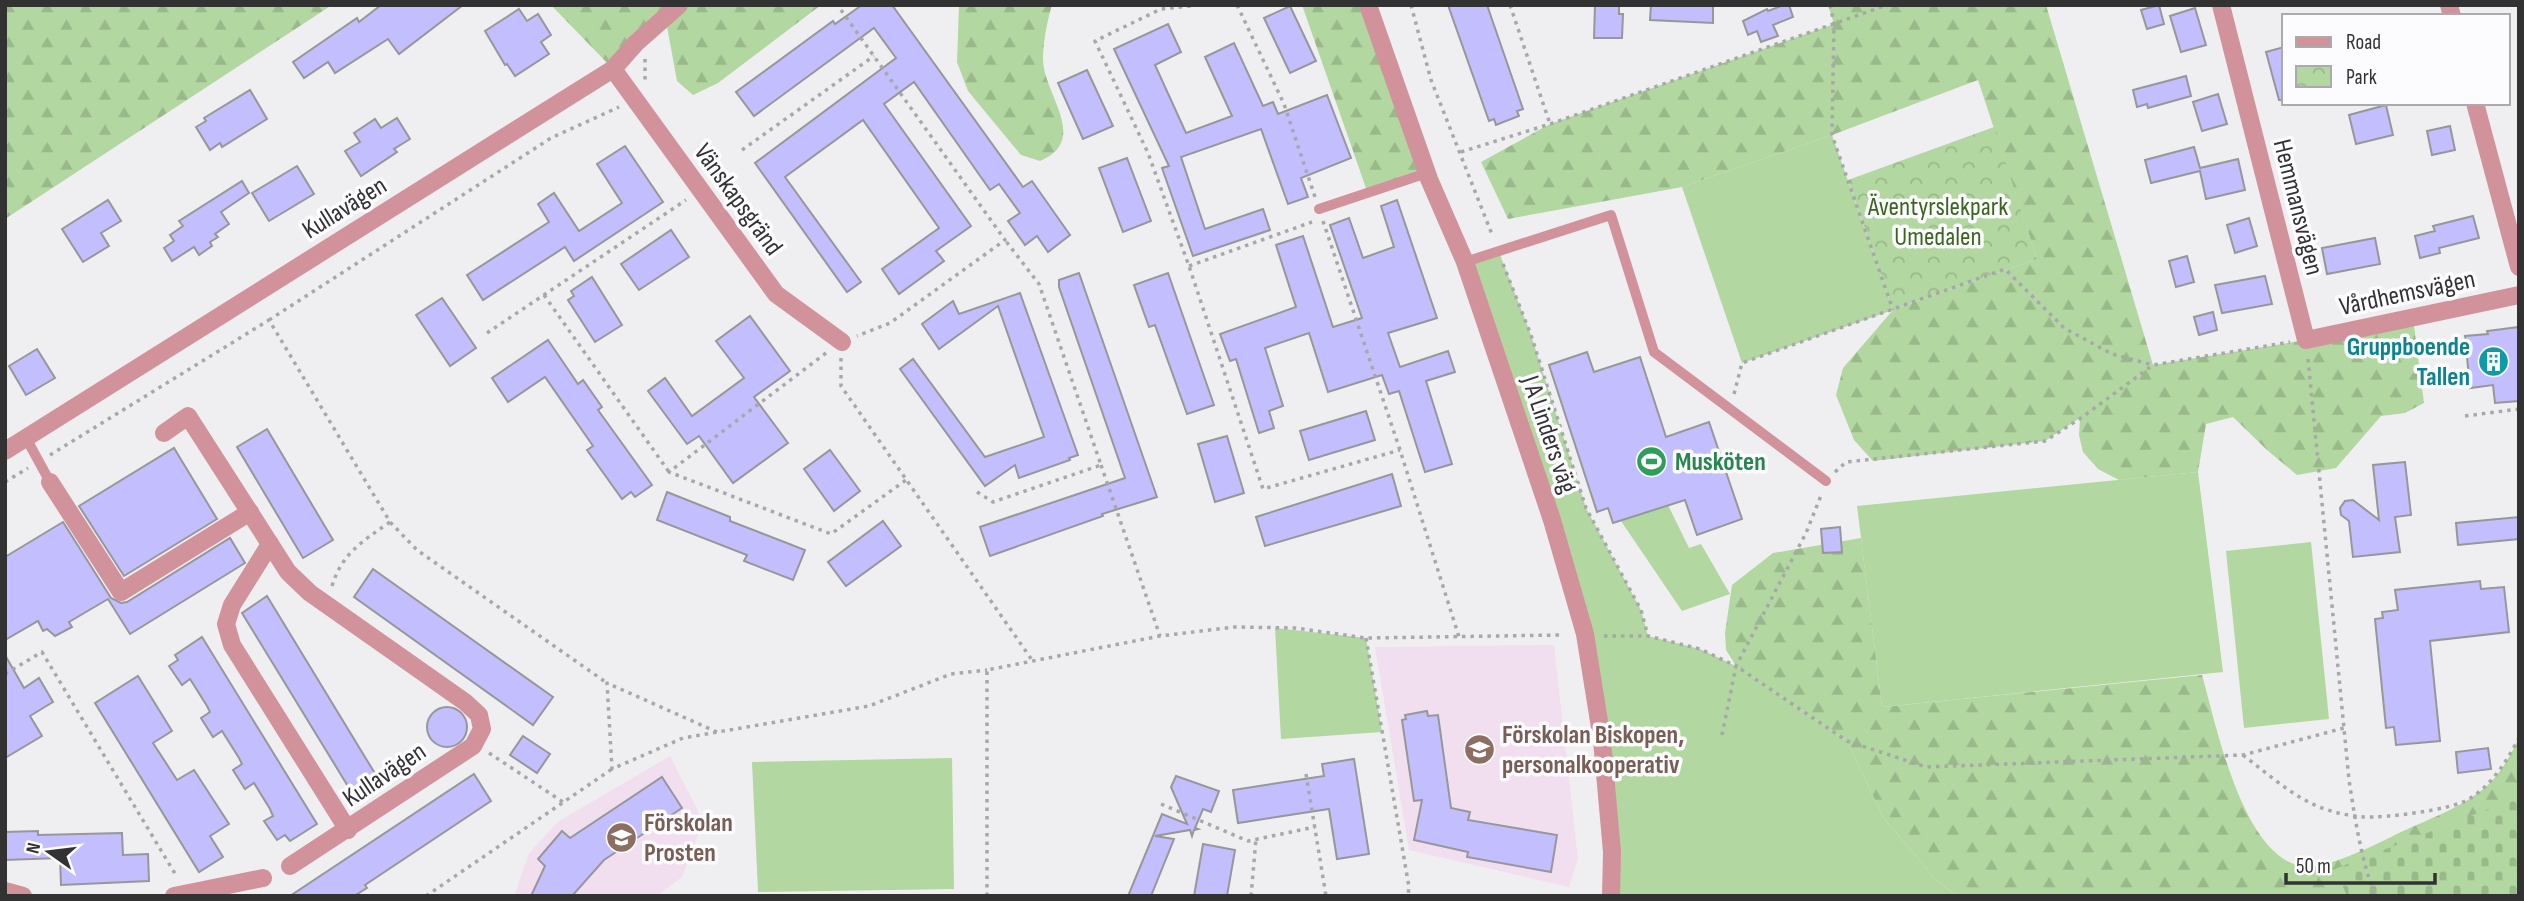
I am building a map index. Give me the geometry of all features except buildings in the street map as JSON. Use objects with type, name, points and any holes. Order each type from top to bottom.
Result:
[{"type":"street","name":"Kullavägen","points":[[5,451],[613,69],[636,43],[679,5]]},
{"type":"street","name":"J A Linders väg","points":[[1368,5],[1427,173],[1465,262],[1552,520],[1585,634],[1602,740],[1612,852],[1611,896]]},
{"type":"street","name":"Hemmansvägen","points":[[2221,5],[2306,340]]},
{"type":"street","name":"Vänskapsgränd","points":[[613,69],[776,294],[842,342]]},
{"type":"street","points":[[2476,105],[2519,267]]},
{"type":"street","name":"Vårdhemsvägen","points":[[2306,340],[2519,295]]},
{"type":"street","points":[[164,433],[188,416],[288,572],[310,593],[465,702],[479,715],[482,729],[474,743]]},
{"type":"street","points":[[50,482],[121,592],[250,512]]},
{"type":"street","name":"Kullavägen","points":[[270,544],[232,605],[226,624],[232,645],[348,830]]},
{"type":"street","name":"Kullavägen","points":[[290,866],[348,830],[474,743]]},
{"type":"street","points":[[181,895],[263,878]]},
{"type":"street","points":[[5,891],[23,896]]},
{"type":"lane","points":[[1319,209],[1427,173]]},
{"type":"lane","points":[[1465,262],[1611,215],[1654,352],[1826,481]]},
{"type":"lane","points":[[26,438],[50,482]]},
{"type":"path","points":[[1199,5],[1161,9],[1095,41],[1148,153],[1189,266],[1263,489],[1400,450]]},
{"type":"path","points":[[1237,5],[1283,104],[1319,209]]},
{"type":"path","points":[[1411,5],[1431,80],[1531,335],[1586,508],[1641,610],[1648,636]]},
{"type":"path","points":[[1510,5],[1550,124]]},
{"type":"path","points":[[1830,5],[1834,24],[1832,135],[1893,310]]},
{"type":"path","points":[[1461,152],[1550,124],[1887,5]]},
{"type":"path","points":[[841,10],[1039,284],[1160,636]]},
{"type":"path","points":[[742,150],[874,56]]},
{"type":"path","points":[[5,482],[269,320],[551,138],[621,107],[632,97]]},
{"type":"path","points":[[487,333],[701,190]]},
{"type":"path","points":[[1189,266],[1322,218],[1459,636]]},
{"type":"path","points":[[669,471],[842,342],[890,324],[1005,240]]},
{"type":"path","points":[[1730,409],[1742,363],[2005,270],[2064,328],[2112,354],[2153,365],[2306,340],[2354,816],[2368,880],[2375,896]]},
{"type":"path","points":[[544,295],[669,471],[831,534],[906,480]]},
{"type":"path","points":[[269,320],[390,522],[417,550],[607,683],[718,732]]},
{"type":"path","points":[[842,342],[841,386],[1032,660]]},
{"type":"path","points":[[1722,734],[1736,666],[1806,533],[1826,481],[1846,462],[2045,441],[2153,365]]},
{"type":"path","points":[[2465,416],[2519,409]]},
{"type":"path","points":[[977,492],[993,502],[1101,465]]},
{"type":"path","points":[[326,604],[336,570],[351,550],[390,522]]},
{"type":"path","points":[[426,896],[612,769],[683,738],[869,706],[951,674],[987,670],[1160,636],[1235,626],[1295,628],[1366,638],[1562,635]]},
{"type":"path","points":[[1604,636],[1648,636],[1700,649],[1736,666],[1847,741],[1926,767],[2243,755],[2344,727]]},
{"type":"path","points":[[1366,638],[1409,887],[1408,896]]},
{"type":"path","points":[[5,674],[42,652],[181,895]]},
{"type":"path","points":[[987,670],[987,896]]},
{"type":"path","points":[[607,683],[612,769]]},
{"type":"path","points":[[2243,755],[2294,794],[2321,808],[2366,817],[2437,809],[2467,801],[2490,782],[2508,759],[2519,738]]},
{"type":"path","points":[[474,743],[563,802]]},
{"type":"path","points":[[1306,774],[1326,896]]},
{"type":"path","points":[[1161,804],[1248,841],[1315,827]]},
{"type":"path","points":[[1251,896],[1256,839]]},
{"type":"shaded area","name":"Förskolan Biskopen, personalkooperativ","points":[[1554,645],[1578,859],[1569,887],[1409,850],[1375,647]]},
{"type":"shaded area","name":"Förskolan Prosten","points":[[670,756],[703,821],[682,877],[657,896],[514,896],[529,853],[559,821]]},
{"type":"green space","points":[[5,5],[332,5],[5,219]]},
{"type":"green space","points":[[551,5],[821,5],[718,83],[693,95],[677,81],[666,21],[613,69]]},
{"type":"green space","points":[[959,5],[1052,5],[1043,60],[1063,129],[1062,141],[1055,152],[1040,161],[1021,155],[968,91],[957,62]]},
{"type":"green space","points":[[1302,5],[1368,5],[1427,173],[1367,191]]},
{"type":"green space","points":[[1828,5],[2046,5],[2153,365],[2306,340],[2413,318],[2424,403],[2405,413],[2381,416],[2336,468],[2297,475],[2233,417],[2206,424],[2198,472],[2119,480],[2098,469],[2083,452],[2079,435],[2080,418],[2045,441],[1873,461],[1854,440],[1836,395],[1843,368],[1893,310],[2037,259],[1978,80],[1682,187],[1508,219],[1481,162],[1550,124],[1834,24]]},
{"type":"green space","name":"Äventyrslekpark Umedalen","points":[[1994,127],[2037,259],[1893,310],[1848,180]]},
{"type":"green space","points":[[1832,135],[1893,310],[1742,363],[1682,187]]},
{"type":"green space","points":[[1499,252],[1531,335],[1586,508],[1641,610],[1648,636],[1700,649],[1736,666],[1847,741],[1883,817],[1937,881],[1957,896],[1611,896],[1585,634],[1465,262]]},
{"type":"green space","points":[[2198,472],[2223,672],[1882,707],[1857,506]]},
{"type":"green space","points":[[1668,505],[1689,548],[1701,544],[1730,594],[1682,611],[1621,521]]},
{"type":"green space","points":[[1861,538],[1882,707],[2202,675],[2224,754],[2247,814],[2280,857],[2301,866],[2324,864],[2352,855],[2459,805],[2481,791],[2494,778],[2519,738],[2519,896],[1957,896],[1937,881],[1883,817],[1847,741],[1736,666],[1726,650],[1725,633],[1732,585],[1773,553]]},
{"type":"green space","points":[[2311,542],[2329,719],[2244,728],[2226,551]]},
{"type":"green space","points":[[1275,628],[1366,638],[1382,732],[1281,739]]},
{"type":"green space","points":[[952,758],[954,889],[758,892],[752,762]]},
{"type":"green space","points":[[2519,797],[2519,896],[2347,896],[2335,869]]},
{"type":"place","name":"Gruppboende Tallen","points":[[2493,361]]},
{"type":"place","name":"Musköten","points":[[1652,461]]},
{"type":"place","name":"Förskolan Biskopen, personalkooperativ","points":[[1479,749]]},
{"type":"place","name":"Förskolan Prosten","points":[[621,837]]}]
